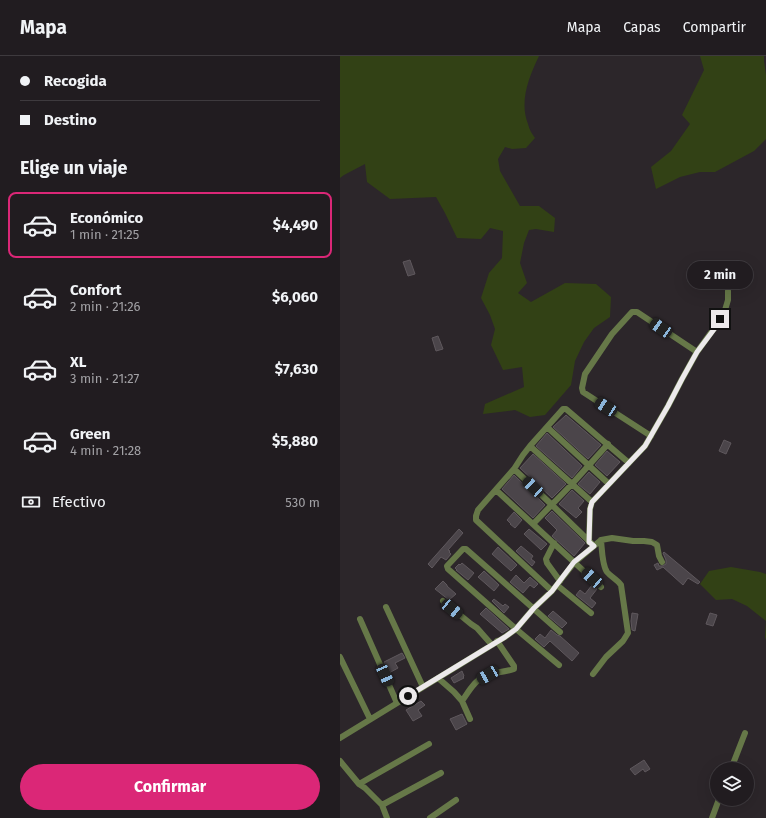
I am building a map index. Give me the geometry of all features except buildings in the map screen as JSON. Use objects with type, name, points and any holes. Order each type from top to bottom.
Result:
[{"type":"street","points":[[591,544],[590,509],[592,502],[645,446],[697,352],[715,328],[725,310],[728,300],[728,292]]},
{"type":"street","points":[[651,436],[583,392],[582,388],[585,374],[612,334],[632,312],[637,312],[697,352]]},
{"type":"street","points":[[552,591],[476,520],[478,510],[514,469],[530,446],[563,409],[566,409],[629,463]]},
{"type":"street","points":[[547,427],[609,484]]},
{"type":"street","points":[[533,524],[608,444]]},
{"type":"street","points":[[530,446],[592,502]]},
{"type":"street","points":[[514,469],[591,544]]},
{"type":"street","points":[[496,490],[601,586]]},
{"type":"street","points":[[340,729],[342,737],[516,629],[534,608],[552,591],[574,562],[591,544],[612,538],[628,541],[652,542],[657,545],[662,562]]},
{"type":"street","points":[[594,674],[606,657],[623,641],[628,633],[621,585],[606,570],[601,540]]},
{"type":"street","points":[[554,543],[546,559],[547,563],[558,583],[591,613]]},
{"type":"street","points":[[559,664],[516,629],[448,569],[447,566],[463,549],[466,549],[560,632]]},
{"type":"street","points":[[443,601],[494,643],[514,666],[514,669],[488,675],[479,680],[462,701]]},
{"type":"street","points":[[386,607],[423,687]]},
{"type":"street","points":[[360,619],[398,703]]},
{"type":"street","points":[[341,661],[370,719]]},
{"type":"street","points":[[438,678],[462,701],[470,719]]},
{"type":"street","points":[[734,762],[745,733]]},
{"type":"street","points":[[359,784],[429,744]]},
{"type":"street","points":[[340,761],[359,784],[382,805],[387,818]]},
{"type":"street","points":[[382,805],[441,773]]},
{"type":"street","points":[[430,818],[456,800]]},
{"type":"street","points":[[712,818],[716,806]]},
{"type":"green space","points":[[340,56],[539,56],[526,89],[525,98],[525,115],[530,130],[535,138],[526,148],[512,149],[505,147],[498,159],[500,171],[520,206],[539,206],[555,218],[554,232],[536,229],[529,230],[524,243],[520,263],[527,283],[518,293],[531,302],[565,283],[596,284],[611,297],[610,317],[594,328],[584,342],[575,361],[571,385],[545,415],[530,417],[515,410],[483,414],[485,404],[524,387],[522,367],[503,370],[491,345],[495,329],[490,315],[481,298],[489,273],[502,258],[503,231],[490,228],[481,239],[457,238],[436,197],[390,199],[367,182],[365,164],[340,178]]},
{"type":"green space","points":[[700,56],[764,56],[766,75],[766,139],[754,151],[715,172],[700,172],[680,177],[656,189],[651,167],[671,151],[690,124],[682,115],[704,70]]},
{"type":"green space","points":[[731,567],[766,574],[766,621],[747,606],[732,599],[716,600],[700,584],[709,571]]},
{"type":"route","points":[[408,696],[516,629],[534,608],[552,591],[574,562],[594,546],[589,542],[590,509],[592,502],[645,446],[697,352],[720,319]]}]
